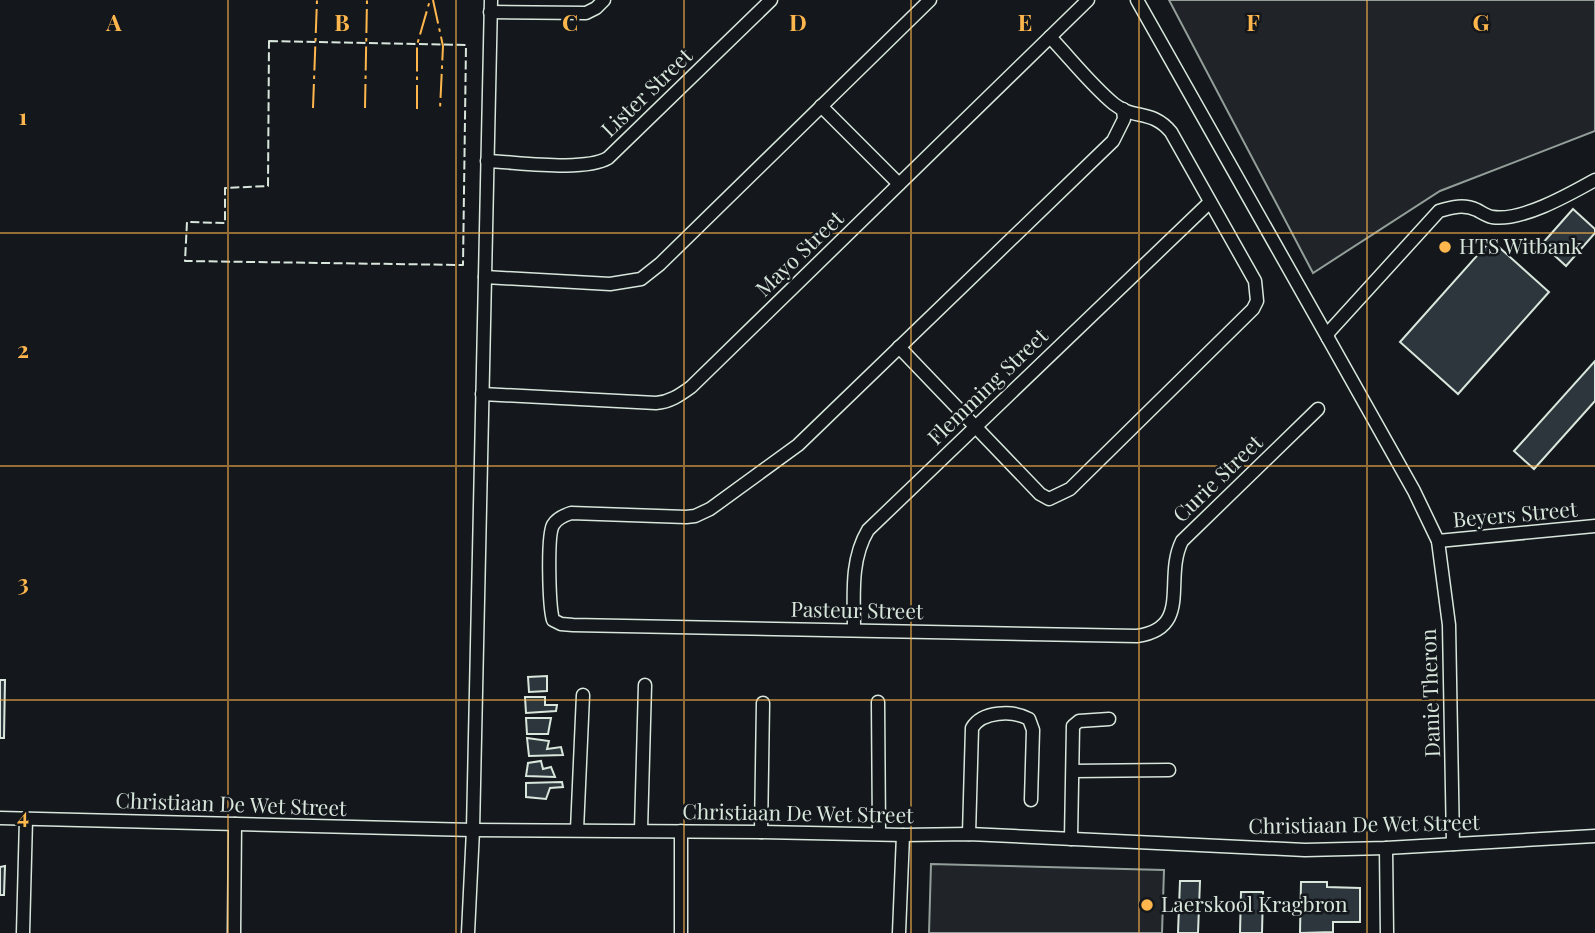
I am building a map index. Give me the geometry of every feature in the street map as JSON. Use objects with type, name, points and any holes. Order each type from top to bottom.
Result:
[{"type":"street","points":[[468,933],[474,830],[490,6],[586,13],[596,9],[604,0]]},
{"type":"street","name":"Lister Street","points":[[487,161],[579,165],[600,163],[771,0]]},
{"type":"street","points":[[485,277],[610,284],[641,279],[660,264],[930,0]]},
{"type":"street","name":"Mayo Street","points":[[482,394],[656,403],[677,397],[691,387],[1088,0]]},
{"type":"street","name":"Danie Theron","points":[[1137,0],[1414,491],[1438,541],[1449,625],[1453,844]]},
{"type":"street","points":[[1050,37],[1115,104],[1123,110],[1162,121],[1171,132],[1255,281],[1257,301],[1253,309],[1070,489],[1049,499],[1040,494],[899,347],[1113,141],[1121,128],[1123,110]]},
{"type":"street","points":[[821,106],[899,184]]},
{"type":"street","points":[[1328,338],[1331,326],[1439,211],[1452,206],[1470,207],[1492,216],[1511,215],[1555,202],[1595,180]]},
{"type":"street","name":"Flemming Street","points":[[854,630],[855,565],[859,545],[868,530],[1210,202]]},
{"type":"street","name":"Pasteur Street","points":[[899,347],[798,444],[702,514],[686,517],[571,513],[557,520],[551,530],[550,599],[553,620],[573,625],[1137,636],[1152,634],[1161,629]]},
{"type":"street","name":"Curie Street","points":[[1161,629],[1169,622],[1172,611],[1175,554],[1182,541],[1318,409]]},
{"type":"street","name":"Beyers Street","points":[[1438,541],[1595,526]]},
{"type":"street","points":[[641,830],[645,685]]},
{"type":"street","points":[[577,830],[583,695]]},
{"type":"street","points":[[878,702],[879,834]]},
{"type":"street","points":[[761,832],[763,703]]},
{"type":"street","points":[[969,834],[972,728],[976,722],[988,715],[1016,715],[1029,719],[1033,730],[1031,800]]},
{"type":"street","points":[[1071,839],[1073,726],[1079,721],[1109,719]]},
{"type":"street","points":[[1073,771],[1169,770]]},
{"type":"street","name":"Christiaan De Wet Street","points":[[0,818],[474,830],[969,834],[1305,850],[1595,836]]},
{"type":"street","points":[[23,933],[26,819]]},
{"type":"street","points":[[234,824],[234,933]]},
{"type":"street","points":[[681,831],[681,933]]},
{"type":"street","points":[[899,933],[903,835]]},
{"type":"street","points":[[1386,848],[1387,933]]},
{"type":"shaded area","points":[[1169,0],[1595,0],[1595,131],[1440,191],[1313,273]]},
{"type":"shaded area","points":[[931,864],[1164,870],[1162,933],[929,933]]},
{"type":"building","points":[[1573,209],[1595,229],[1595,233],[1566,266],[1542,244]]},
{"type":"building","points":[[1491,240],[1549,292],[1458,394],[1400,342]]},
{"type":"building","points":[[1595,361],[1595,401],[1534,469],[1514,451]]},
{"type":"building","points":[[547,676],[547,691],[529,692],[528,677]]},
{"type":"building","points":[[0,680],[5,680],[4,738],[0,738]]},
{"type":"building","points":[[525,697],[545,697],[545,705],[557,705],[556,711],[526,713]]},
{"type":"building","points":[[526,718],[551,718],[548,734],[527,734]]},
{"type":"building","points":[[527,738],[549,741],[547,749],[561,747],[563,755],[529,756]]},
{"type":"building","points":[[541,761],[543,769],[551,767],[555,777],[526,776],[528,763]]},
{"type":"building","points":[[562,782],[563,787],[550,788],[546,799],[526,797],[526,783]]},
{"type":"building","points":[[5,866],[4,895],[0,895],[0,867]]},
{"type":"building","points":[[1180,881],[1200,881],[1198,933],[1178,933]]},
{"type":"building","points":[[1301,882],[1327,882],[1327,887],[1360,888],[1360,922],[1333,922],[1333,932],[1300,933]]},
{"type":"building","points":[[1241,892],[1263,892],[1262,933],[1240,933]]},
{"type":"fence","points":[[269,41],[466,45],[463,265],[185,261],[187,222],[225,223],[225,188],[268,186],[269,41]]},
{"type":"power","points":[[313,108],[317,0]]},
{"type":"power","points":[[365,108],[367,0]]},
{"type":"power","points":[[417,109],[417,45],[430,0]]},
{"type":"power","points":[[433,0],[443,46],[440,109]]},
{"type":"place","name":"HTS Witbank","points":[[1445,247]]},
{"type":"place","name":"Laerskool Kragbron","points":[[1147,905]]}]
